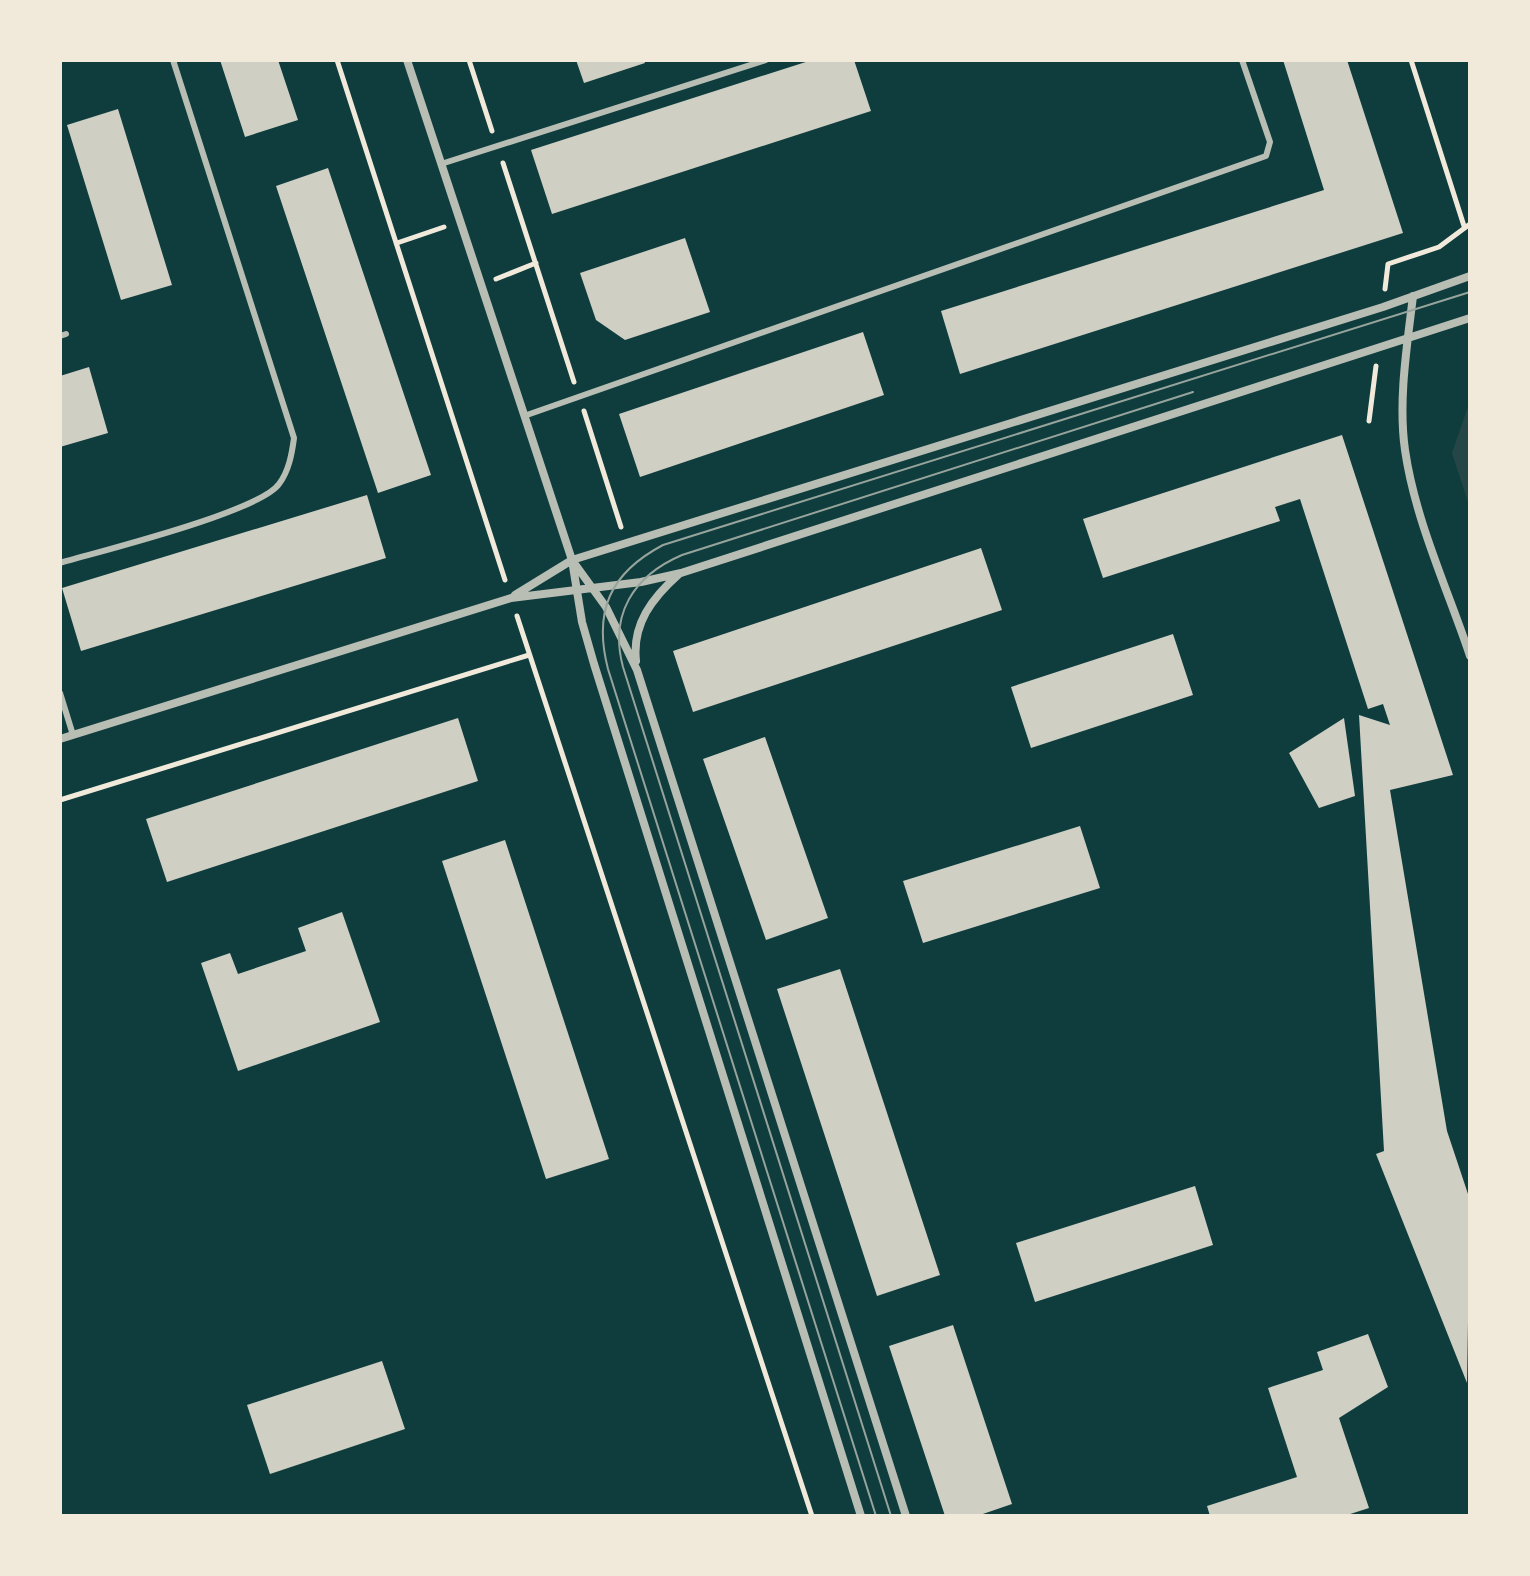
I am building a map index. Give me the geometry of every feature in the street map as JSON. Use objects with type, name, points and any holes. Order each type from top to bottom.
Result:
[{"type":"street","points":[[407,60],[572,560],[576,590],[598,679],[861,1516]]},
{"type":"street","points":[[511,598],[572,560],[1470,276]]},
{"type":"street","points":[[1413,296],[1408,338],[1405,449],[1420,507],[1470,656]]},
{"type":"street","points":[[60,739],[511,598],[681,573],[1470,318]]},
{"type":"street","points":[[572,560],[617,627],[637,670],[906,1516]]},
{"type":"street","points":[[637,670],[635,649],[652,599],[681,573]]},
{"type":"lane","points":[[60,563],[250,505],[280,484],[291,460],[294,438],[173,60]]},
{"type":"lane","points":[[441,164],[766,60]]},
{"type":"lane","points":[[524,416],[1266,156],[1270,142],[1242,60]]},
{"type":"lane","points":[[60,693],[73,735]]},
{"type":"path","points":[[337,60],[812,1516]]},
{"type":"path","points":[[469,60],[627,543]]},
{"type":"path","points":[[1388,264],[1439,247],[1467,225],[1411,60]]},
{"type":"path","points":[[396,243],[460,222]]},
{"type":"path","points":[[481,284],[536,263]]},
{"type":"path","points":[[60,800],[529,655]]},
{"type":"shaded area","points":[[1470,401],[1470,508],[1452,453]]},
{"type":"building","points":[[220,60],[278,60],[298,120],[245,137]]},
{"type":"building","points":[[576,60],[644,60],[645,63],[584,83]]},
{"type":"building","points":[[812,60],[854,60],[871,111],[552,214],[531,150]]},
{"type":"building","points":[[1283,60],[1347,60],[1403,233],[960,374],[941,311],[1324,190]]},
{"type":"building","points":[[118,109],[172,285],[121,300],[67,125]]},
{"type":"building","points":[[328,168],[431,475],[378,493],[276,186]]},
{"type":"building","points":[[685,238],[710,312],[625,340],[596,320],[580,273]]},
{"type":"building","points":[[863,332],[884,395],[640,477],[619,414]]},
{"type":"building","points":[[89,367],[108,433],[60,447],[60,376]]},
{"type":"building","points":[[1342,435],[1453,775],[1390,790],[1447,1131],[1470,1200],[1467,1383],[1376,1154],[1384,1151],[1359,715],[1390,725],[1383,704],[1368,709],[1300,499],[1275,507],[1280,521],[1103,578],[1083,519]]},
{"type":"building","points":[[367,495],[386,558],[81,651],[62,588]]},
{"type":"building","points":[[981,548],[1002,610],[693,712],[673,651]]},
{"type":"building","points":[[1173,634],[1193,695],[1031,748],[1011,687]]},
{"type":"building","points":[[458,718],[478,781],[167,882],[146,819]]},
{"type":"building","points":[[1344,718],[1355,796],[1319,808],[1289,753]]},
{"type":"building","points":[[765,737],[828,918],[766,940],[703,759]]},
{"type":"building","points":[[1080,826],[1100,888],[923,943],[903,881]]},
{"type":"building","points":[[505,840],[609,1159],[546,1179],[442,861]]},
{"type":"building","points":[[342,912],[380,1022],[238,1071],[201,963],[230,953],[238,974],[306,951],[298,928]]},
{"type":"building","points":[[840,969],[940,1275],[877,1296],[777,989]]},
{"type":"building","points":[[1195,1186],[1213,1245],[1035,1302],[1016,1243]]},
{"type":"building","points":[[953,1325],[1012,1504],[977,1516],[945,1516],[889,1346]]},
{"type":"building","points":[[1368,1334],[1388,1387],[1339,1418],[1369,1508],[1344,1516],[1210,1516],[1207,1506],[1297,1477],[1268,1388],[1323,1370],[1317,1352]]},
{"type":"building","points":[[382,1361],[405,1429],[270,1474],[247,1405]]},
{"type":"tram line","points":[[876,1516],[608,669],[603,629],[610,596],[630,568],[663,545],[1470,292]]},
{"type":"tram line","points":[[891,1516],[623,667],[619,631],[623,614],[638,586],[650,574],[682,555],[1193,392]]}]
